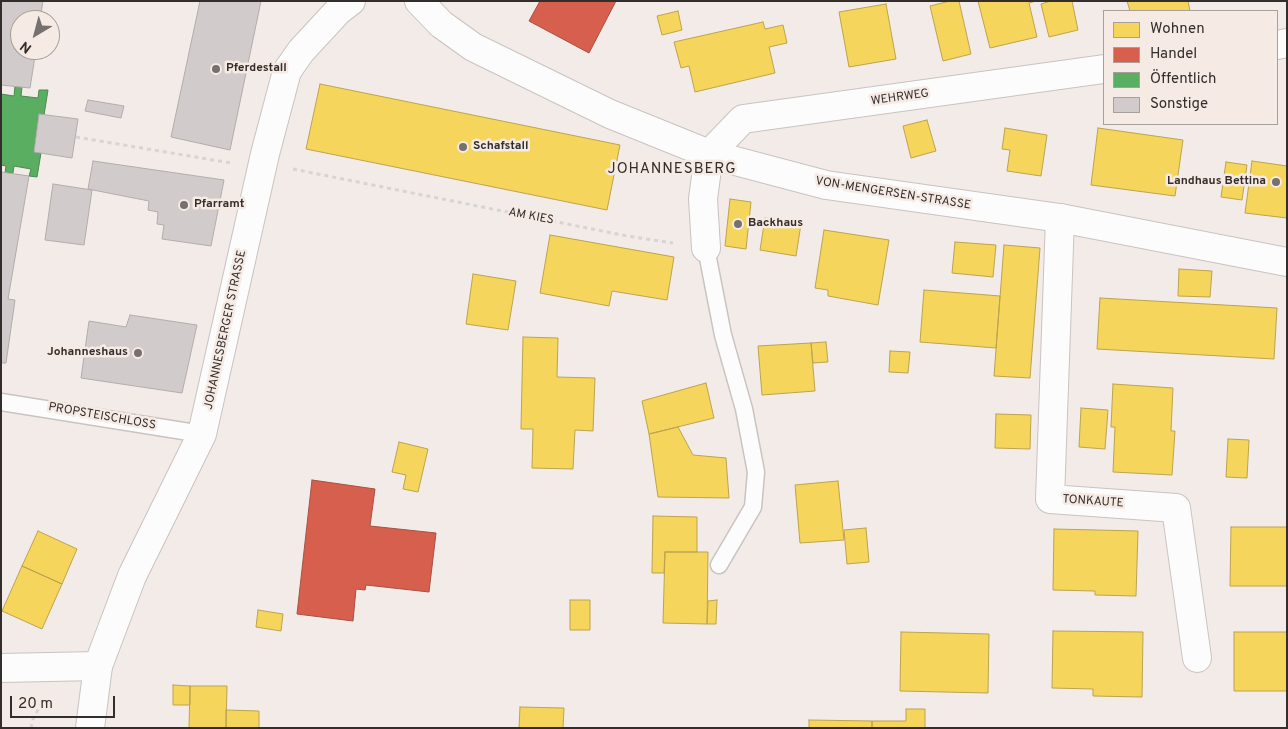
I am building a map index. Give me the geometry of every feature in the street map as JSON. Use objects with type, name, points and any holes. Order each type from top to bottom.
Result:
[{"type":"street","name":"JOHANNESBERGER STRASSE","points":[[90,728],[98,666],[132,576],[202,434],[263,163],[287,71],[301,51],[338,11],[351,1]]},
{"type":"street","name":"VON-MENGERSEN-STRASSE","points":[[419,1],[441,24],[473,47],[610,114],[709,154],[826,186],[1060,218],[1287,262]]},
{"type":"street","name":"WEHRWEG","points":[[709,154],[743,119],[1103,70]]},
{"type":"street","points":[[706,248],[703,199],[709,154]]},
{"type":"street","name":"TONKAUTE","points":[[1060,218],[1050,499],[1176,508],[1197,658]]},
{"type":"street","points":[[1,668],[98,666]]},
{"type":"lane","points":[[706,248],[723,335],[744,408],[756,472],[752,507],[719,565]]},
{"type":"lane","name":"PROPSTEISCHLOSS","points":[[1,402],[202,434]]},
{"type":"path","points":[[76,137],[222,161]]},
{"type":"path","name":"AM KIES","points":[[263,163],[627,236],[706,248]]},
{"type":"building: Wohnen","points":[[950,1],[959,1],[971,54],[943,61],[930,6]]},
{"type":"building: Wohnen","points":[[978,1],[1036,1],[1029,3],[1037,37],[990,48]]},
{"type":"building: Wohnen","points":[[1051,1],[1072,1],[1078,30],[1049,37],[1041,4]]},
{"type":"building: Wohnen","points":[[1127,1],[1188,1],[1190,10],[1130,10]]},
{"type":"building: Wohnen","points":[[886,4],[896,59],[849,67],[839,12]]},
{"type":"building: Wohnen","points":[[678,11],[682,30],[662,35],[657,16]]},
{"type":"building: Wohnen","points":[[763,22],[765,29],[783,25],[787,43],[769,47],[775,73],[695,92],[689,66],[681,68],[674,42]]},
{"type":"building: Wohnen","name":"Schafstall","points":[[320,84],[620,145],[607,210],[306,149]]},
{"type":"building: Wohnen","points":[[927,120],[936,151],[911,158],[903,126]]},
{"type":"building: Wohnen","points":[[1005,128],[1047,135],[1041,176],[1007,171],[1010,150],[1002,149]]},
{"type":"building: Wohnen","points":[[1098,128],[1183,140],[1175,196],[1091,185]]},
{"type":"building: Wohnen","points":[[1252,161],[1287,166],[1287,218],[1245,213]]},
{"type":"building: Wohnen","points":[[1226,162],[1247,165],[1242,200],[1221,197]]},
{"type":"building: Wohnen","name":"Backhaus","points":[[730,199],[751,202],[746,249],[725,246]]},
{"type":"building: Wohnen","points":[[765,218],[801,224],[796,256],[760,250]]},
{"type":"building: Wohnen","points":[[824,230],[889,240],[878,305],[828,296],[828,290],[815,288]]},
{"type":"building: Wohnen","points":[[550,235],[674,257],[667,300],[612,291],[609,306],[540,293]]},
{"type":"building: Wohnen","points":[[955,242],[996,245],[993,277],[952,273]]},
{"type":"building: Wohnen","points":[[1004,245],[1040,248],[1030,378],[994,376]]},
{"type":"building: Wohnen","points":[[1179,269],[1212,271],[1210,297],[1178,296]]},
{"type":"building: Wohnen","points":[[473,274],[516,281],[508,330],[466,324]]},
{"type":"building: Wohnen","points":[[924,290],[1000,296],[996,348],[920,342]]},
{"type":"building: Wohnen","points":[[1100,298],[1277,308],[1274,359],[1097,349]]},
{"type":"building: Wohnen","points":[[523,337],[558,338],[557,377],[595,378],[593,431],[575,430],[573,469],[532,468],[533,429],[521,429]]},
{"type":"building: Wohnen","points":[[826,342],[828,362],[813,363],[811,343]]},
{"type":"building: Wohnen","points":[[811,343],[815,391],[762,395],[758,346]]},
{"type":"building: Wohnen","points":[[890,351],[910,352],[908,373],[889,372]]},
{"type":"building: Wohnen","points":[[706,383],[714,418],[649,434],[642,401]]},
{"type":"building: Wohnen","points":[[1113,384],[1173,388],[1171,431],[1175,431],[1172,475],[1113,472],[1115,427],[1111,427]]},
{"type":"building: Wohnen","points":[[1081,408],[1108,410],[1105,449],[1079,447]]},
{"type":"building: Wohnen","points":[[996,414],[1031,415],[1030,449],[995,448]]},
{"type":"building: Wohnen","points":[[678,427],[693,455],[726,458],[729,498],[658,497],[649,434]]},
{"type":"building: Wohnen","points":[[1228,439],[1249,440],[1247,478],[1226,477]]},
{"type":"building: Wohnen","points":[[399,442],[428,449],[418,492],[403,489],[406,475],[392,472]]},
{"type":"building: Wohnen","points":[[838,481],[844,540],[800,543],[795,485]]},
{"type":"building: Wohnen","points":[[653,516],[697,517],[697,552],[665,552],[664,573],[652,573]]},
{"type":"building: Wohnen","points":[[1231,527],[1287,527],[1287,586],[1230,586]]},
{"type":"building: Wohnen","points":[[866,528],[869,562],[847,564],[844,530]]},
{"type":"building: Wohnen","points":[[1054,529],[1138,531],[1136,596],[1095,595],[1095,591],[1053,590]]},
{"type":"building: Wohnen","points":[[38,531],[77,549],[62,584],[22,566]]},
{"type":"building: Wohnen","points":[[665,552],[708,552],[707,624],[663,623]]},
{"type":"building: Wohnen","points":[[22,566],[62,584],[42,629],[2,611]]},
{"type":"building: Wohnen","points":[[570,600],[590,600],[590,630],[570,630]]},
{"type":"building: Wohnen","points":[[717,600],[716,624],[707,624],[708,601]]},
{"type":"building: Wohnen","points":[[258,610],[283,614],[281,631],[256,627]]},
{"type":"building: Wohnen","points":[[1053,631],[1143,632],[1142,697],[1093,696],[1093,689],[1052,688]]},
{"type":"building: Wohnen","points":[[901,632],[989,634],[988,693],[900,691]]},
{"type":"building: Wohnen","points":[[1234,632],[1287,632],[1287,691],[1234,691]]},
{"type":"building: Wohnen","points":[[173,685],[190,686],[190,705],[173,705]]},
{"type":"building: Wohnen","points":[[190,686],[227,686],[226,728],[189,728]]},
{"type":"building: Wohnen","points":[[520,707],[564,708],[563,728],[519,728]]},
{"type":"building: Wohnen","points":[[906,709],[925,709],[925,728],[872,728],[872,721],[906,721]]},
{"type":"building: Wohnen","points":[[226,710],[259,711],[259,728],[226,728]]},
{"type":"building: Wohnen","points":[[809,720],[872,721],[872,728],[809,728]]},
{"type":"building: Handel","points":[[540,1],[616,1],[589,53],[529,21]]},
{"type":"building: Handel","points":[[312,480],[375,489],[370,526],[436,533],[429,592],[366,585],[365,590],[356,589],[353,621],[297,614]]},
{"type":"building: Öffentlich","points":[[15,86],[22,87],[21,96],[38,98],[39,90],[48,90],[44,115],[39,114],[34,152],[41,153],[37,177],[29,176],[31,169],[14,166],[13,173],[5,173],[6,166],[1,165],[1,94],[14,96]]},
{"type":"building: Sonstige","points":[[1,1],[43,1],[42,10],[10,10],[10,60],[34,60],[30,88],[1,85]]},
{"type":"building: Sonstige","name":"Pferdestall","points":[[200,1],[261,1],[230,150],[171,137]]},
{"type":"building: Sonstige","points":[[88,100],[124,106],[121,118],[85,111]]},
{"type":"building: Sonstige","points":[[39,114],[78,119],[72,158],[34,152]]},
{"type":"building: Sonstige","name":"Pfarramt","points":[[93,161],[224,180],[211,246],[162,239],[164,225],[157,224],[158,212],[148,210],[149,201],[88,189]]},
{"type":"building: Sonstige","points":[[1,172],[29,176],[8,299],[15,300],[6,363],[1,363]]},
{"type":"building: Sonstige","points":[[53,184],[92,190],[84,245],[45,240]]},
{"type":"building: Sonstige","name":"Johanneshaus","points":[[130,315],[197,325],[182,393],[81,378],[89,321],[126,327]]},
{"type":"place","name":"Pferdestall","points":[[216,69]]},
{"type":"place","name":"Schafstall","points":[[463,147]]},
{"type":"place","name":"Landhaus Bettina","points":[[1276,182]]},
{"type":"place","name":"Pfarramt","points":[[184,205]]},
{"type":"place","name":"Backhaus","points":[[738,224]]},
{"type":"place","name":"Johanneshaus","points":[[138,353]]},
{"type":"district","name":"JOHANNESBERG","points":[[672,170]]}]
